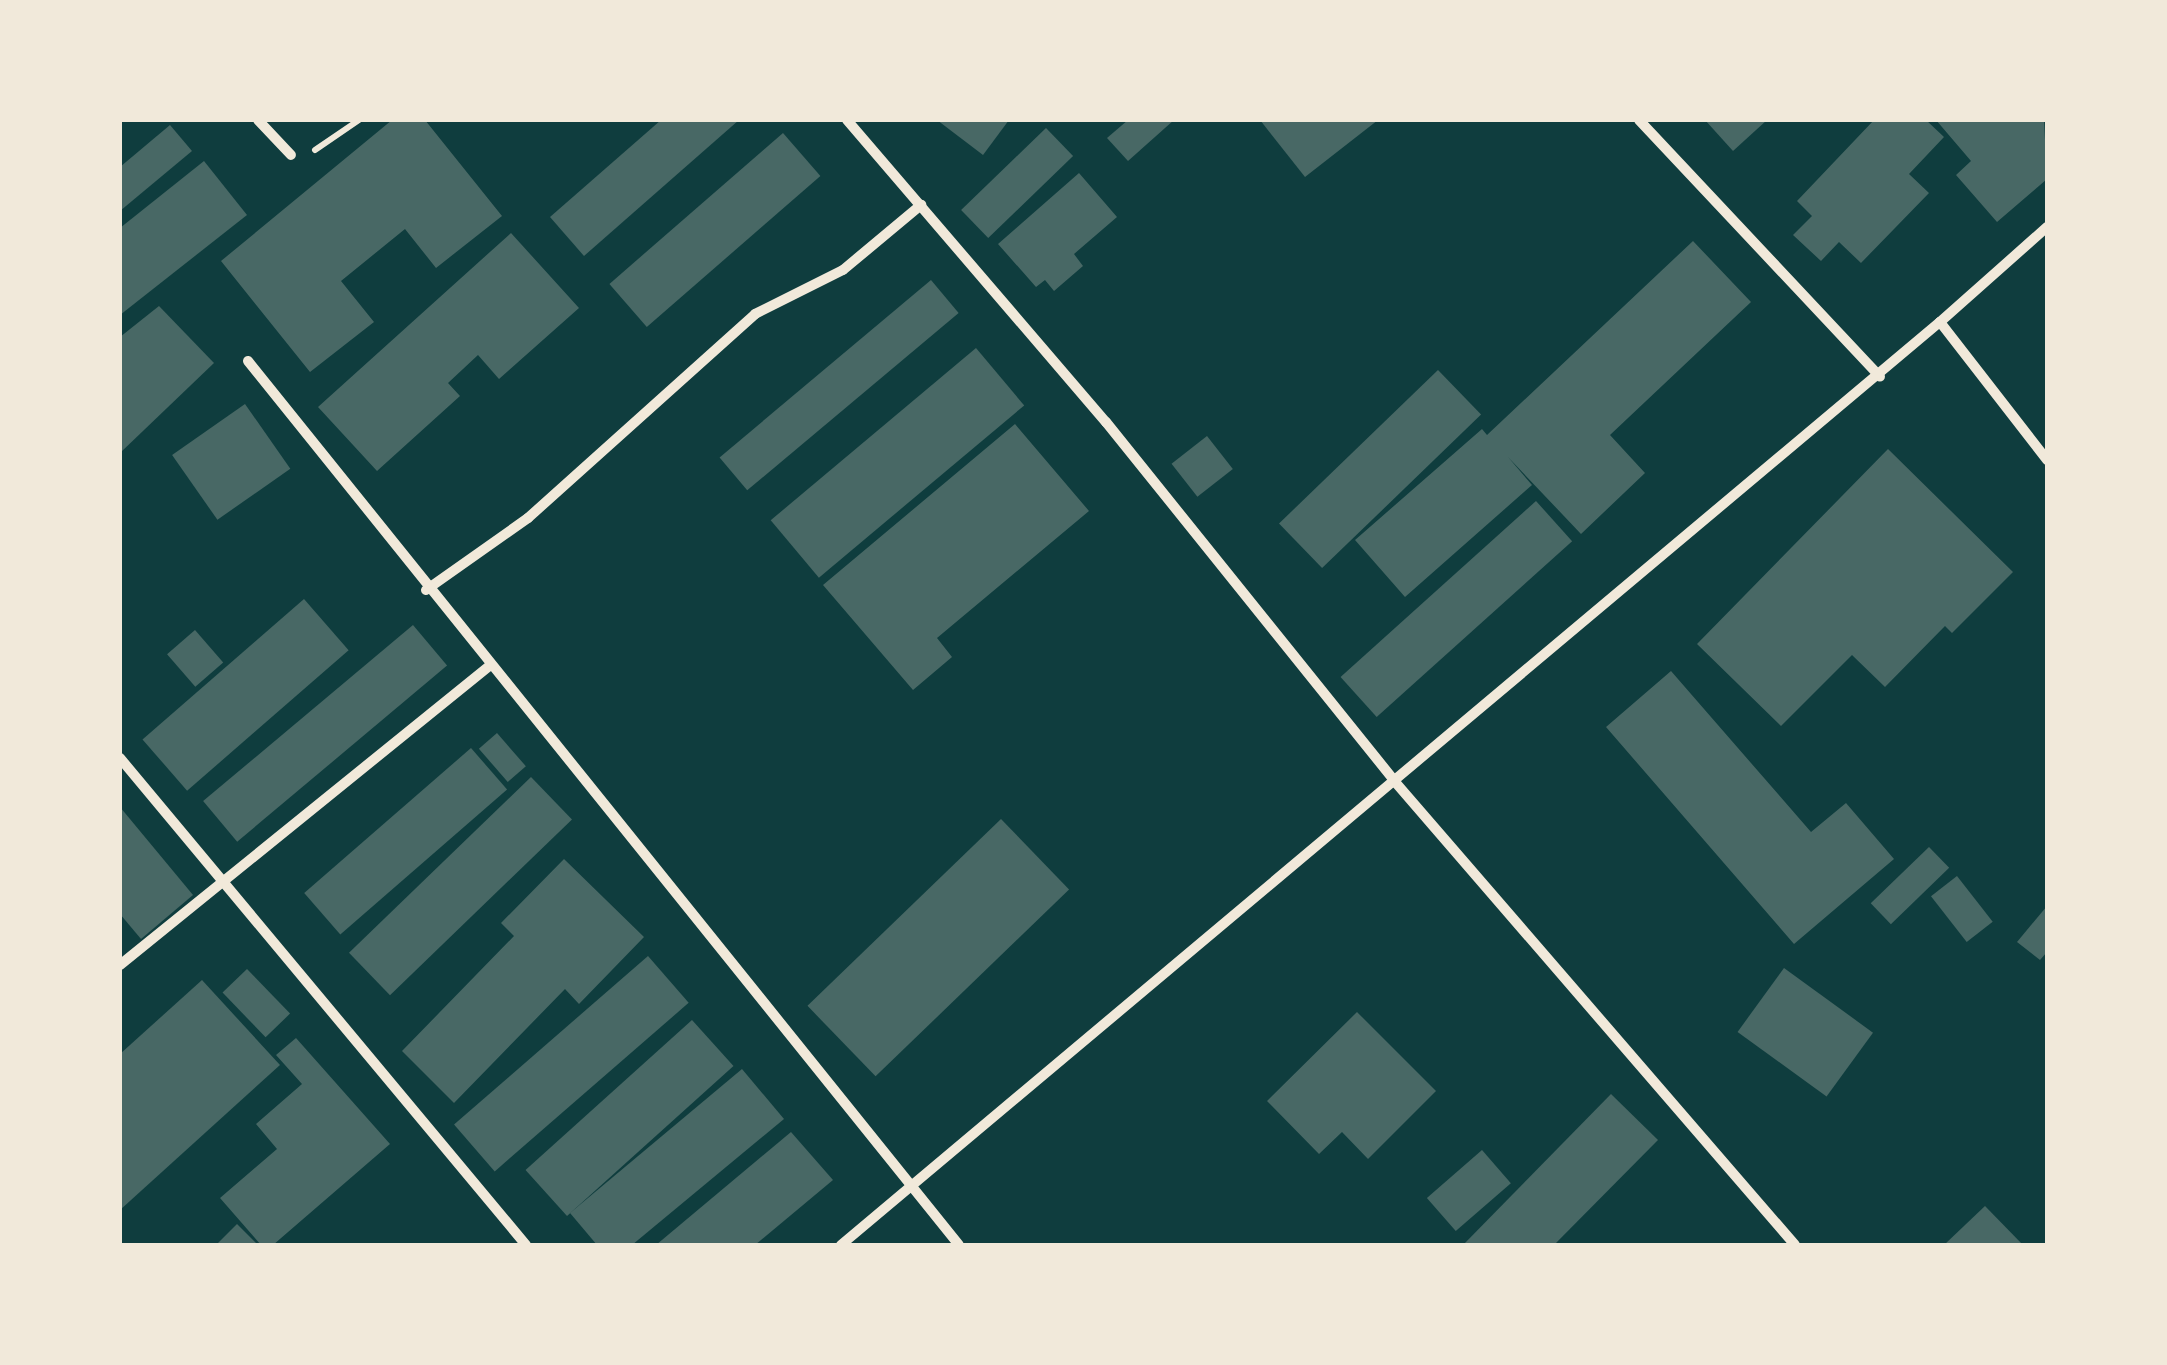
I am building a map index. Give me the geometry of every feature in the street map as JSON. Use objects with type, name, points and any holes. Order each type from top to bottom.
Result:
[{"type":"street","points":[[258,120],[291,155]]},
{"type":"street","points":[[847,120],[1106,422],[1396,783],[1795,1245]]},
{"type":"street","points":[[1639,120],[1880,377]]},
{"type":"street","points":[[426,590],[528,518],[755,314],[843,270],[920,206]]},
{"type":"street","points":[[841,1245],[1880,377],[2047,227]]},
{"type":"street","points":[[1940,322],[2047,460]]},
{"type":"street","points":[[248,361],[426,590],[491,665],[959,1245]]},
{"type":"street","points":[[120,964],[491,665]]},
{"type":"street","points":[[120,758],[526,1245]]},
{"type":"path","points":[[291,155],[320,150],[360,120]]},
{"type":"building","points":[[392,120],[425,120],[502,216],[436,268],[405,229],[341,281],[374,322],[310,372],[221,261]]},
{"type":"building","points":[[661,120],[739,120],[584,256],[550,217]]},
{"type":"building","points":[[937,120],[1009,120],[983,155]]},
{"type":"building","points":[[1128,120],[1174,120],[1128,161],[1107,138]]},
{"type":"building","points":[[1260,120],[1378,120],[1305,177]]},
{"type":"building","points":[[1705,120],[1767,120],[1733,151]]},
{"type":"building","points":[[1874,120],[1926,120],[1944,137],[1909,174],[1929,193],[1861,263],[1839,242],[1821,261],[1793,235],[1812,216],[1797,201]]},
{"type":"building","points":[[1936,120],[2044,120],[2047,179],[1997,222],[1956,175],[1971,161]]},
{"type":"building","points":[[170,125],[192,151],[120,211],[120,167]]},
{"type":"building","points":[[1046,128],[1073,156],[988,238],[961,210]]},
{"type":"building","points":[[783,133],[820,176],[647,327],[609,284]]},
{"type":"building","points":[[204,161],[247,215],[120,315],[120,228]]},
{"type":"building","points":[[1079,173],[1117,217],[1074,254],[1083,266],[1054,291],[1045,280],[1036,287],[998,244]]},
{"type":"building","points":[[511,233],[579,308],[499,379],[478,355],[448,383],[460,396],[377,471],[318,407]]},
{"type":"building","points":[[1693,241],[1751,302],[1610,435],[1645,473],[1581,534],[1508,457],[1532,485],[1405,597],[1355,540],[1482,429],[1487,435]]},
{"type":"building","points":[[931,280],[959,313],[747,490],[720,457]]},
{"type":"building","points":[[159,306],[214,363],[120,453],[120,337]]},
{"type":"building","points":[[976,348],[1024,405],[819,578],[771,520]]},
{"type":"building","points":[[1438,370],[1481,415],[1322,568],[1279,524]]},
{"type":"building","points":[[245,404],[290,469],[217,520],[172,455]]},
{"type":"building","points":[[1015,424],[1089,511],[937,638],[952,657],[913,690],[823,585]]},
{"type":"building","points":[[1207,436],[1233,469],[1197,497],[1172,464]]},
{"type":"building","points":[[1888,449],[2013,572],[1952,633],[1945,626],[1885,687],[1852,655],[1781,726],[1697,644]]},
{"type":"building","points":[[1536,501],[1572,541],[1377,717],[1341,677]]},
{"type":"building","points":[[304,599],[349,650],[187,791],[142,739]]},
{"type":"building","points":[[413,625],[447,666],[237,842],[203,801]]},
{"type":"building","points":[[195,630],[223,662],[195,687],[167,654]]},
{"type":"building","points":[[1671,671],[1811,832],[1846,803],[1894,859],[1794,944],[1606,727]]},
{"type":"building","points":[[497,733],[526,766],[508,782],[479,749]]},
{"type":"building","points":[[471,748],[507,790],[340,934],[304,893]]},
{"type":"building","points":[[531,777],[572,819],[390,995],[349,953]]},
{"type":"building","points":[[120,807],[193,895],[141,939],[120,914]]},
{"type":"building","points":[[1001,819],[1069,889],[876,1076],[807,1006]]},
{"type":"building","points":[[1929,847],[1949,868],[1891,924],[1871,903]]},
{"type":"building","points":[[564,859],[644,937],[579,1004],[565,989],[454,1103],[402,1051],[514,936],[501,923]]},
{"type":"building","points":[[1957,876],[1993,922],[1967,942],[1931,896]]},
{"type":"building","points":[[2047,906],[2047,952],[2040,960],[2017,942]]},
{"type":"building","points":[[648,956],[689,1003],[495,1171],[454,1125]]},
{"type":"building","points":[[1784,968],[1873,1033],[1827,1097],[1738,1032]]},
{"type":"building","points":[[247,969],[290,1014],[266,1037],[223,993]]},
{"type":"building","points":[[202,980],[280,1065],[120,1210],[120,1054]]},
{"type":"building","points":[[1357,1012],[1436,1091],[1368,1159],[1342,1132],[1319,1154],[1267,1101]]},
{"type":"building","points":[[692,1020],[733,1066],[567,1216],[526,1170]]},
{"type":"building","points":[[296,1038],[390,1144],[273,1245],[261,1245],[220,1198],[277,1149],[256,1124],[302,1084],[276,1055]]},
{"type":"building","points":[[742,1069],[784,1119],[632,1245],[597,1245],[570,1213]]},
{"type":"building","points":[[1611,1094],[1658,1140],[1554,1245],[1463,1245]]},
{"type":"building","points":[[791,1132],[833,1180],[755,1245],[656,1245]]},
{"type":"building","points":[[1482,1150],[1511,1183],[1456,1231],[1427,1198]]},
{"type":"building","points":[[1985,1206],[2023,1245],[1944,1245]]},
{"type":"building","points":[[237,1224],[258,1245],[216,1245]]}]
